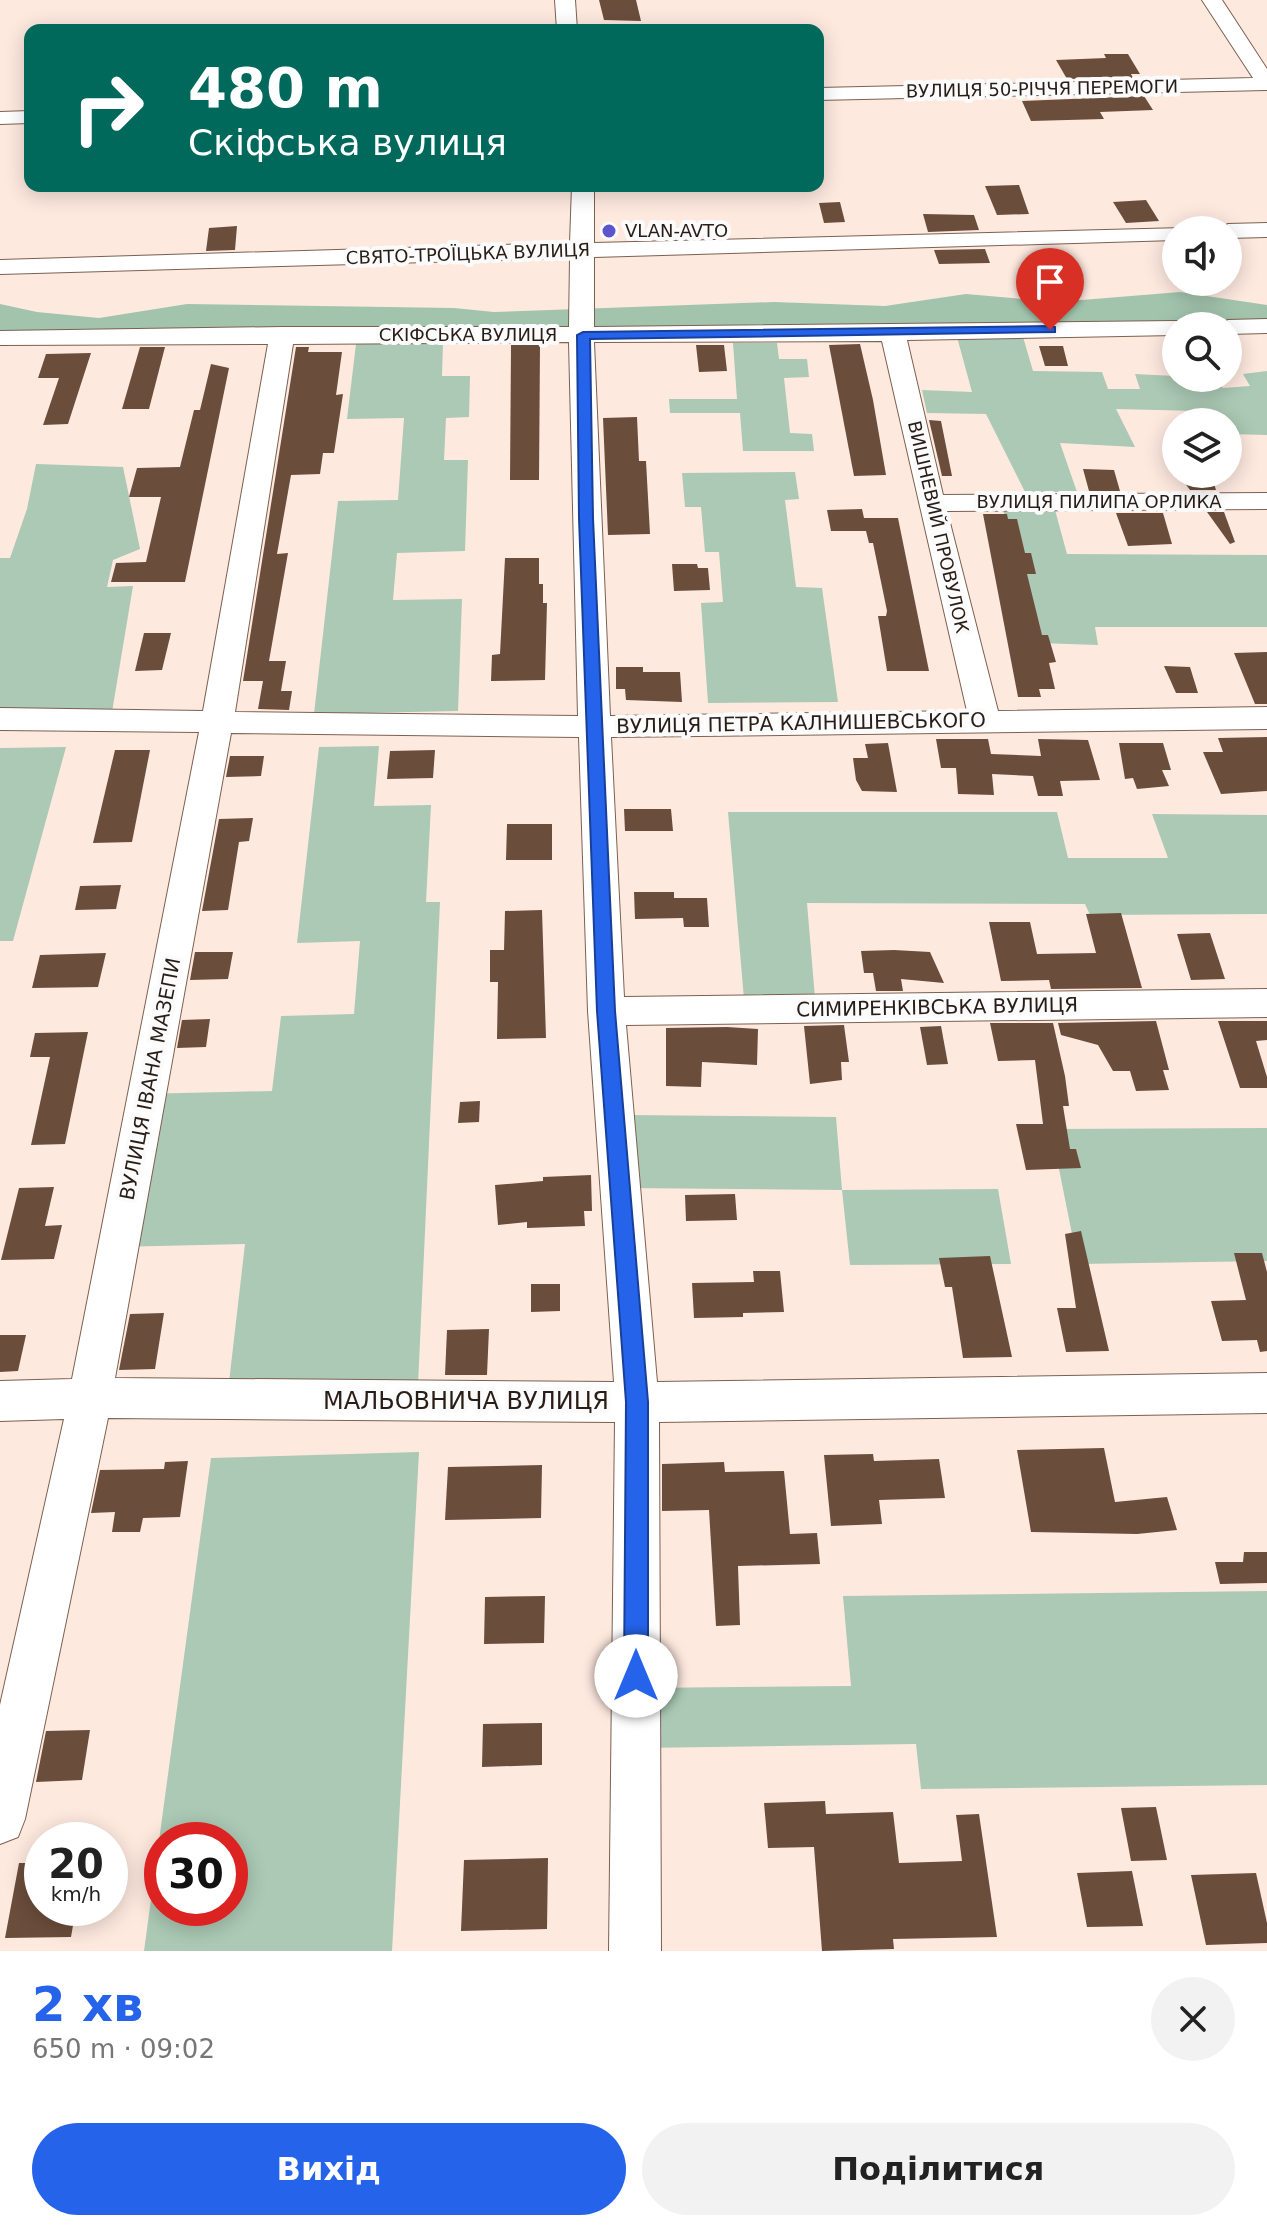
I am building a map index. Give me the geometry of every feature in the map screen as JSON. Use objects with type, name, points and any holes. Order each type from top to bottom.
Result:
[{"type":"street","points":[[565,0],[567,24]]},
{"type":"street","points":[[1212,0],[1267,84]]},
{"type":"street","name":"ВУЛИЦЯ 50-РІЧЧЯ ПЕРЕМОГИ","points":[[824,94],[1267,84]]},
{"type":"street","points":[[0,118],[24,117]]},
{"type":"street","points":[[583,192],[581,308],[586,518],[606,1011],[637,1402],[635,1951]]},
{"type":"street","points":[[1242,231],[1267,230]]},
{"type":"street","name":"СВЯТО-ТРОЇЦЬКА ВУЛИЦЯ","points":[[0,267],[1162,233]]},
{"type":"street","points":[[1242,327],[1267,326]]},
{"type":"street","name":"СКІФСЬКА ВУЛИЦЯ","points":[[0,338],[282,334],[893,333],[1162,328]]},
{"type":"street","name":"ВИШНЕВИЙ ПРОВУЛОК","points":[[893,333],[985,720]]},
{"type":"street","name":"ВУЛИЦЯ ІВАНА МАЗЕПИ","points":[[0,1819],[90,1398],[217,723],[282,334]]},
{"type":"street","name":"ВУЛИЦЯ ПИЛИПА ОРЛИКА","points":[[931,503],[1267,501]]},
{"type":"street","name":"ВУЛИЦЯ ПЕТРА КАЛНИШЕВСЬКОГО","points":[[0,719],[596,727],[1267,718]]},
{"type":"street","name":"СИМИРЕНКІВСЬКА ВУЛИЦЯ","points":[[606,1011],[1267,1003]]},
{"type":"street","name":"МАЛЬОВНИЧА ВУЛИЦЯ","points":[[0,1401],[90,1398],[637,1402],[1267,1393]]},
{"type":"green space","points":[[1162,293],[1162,296],[1207,296],[1267,305],[1267,326],[1242,326],[1242,312],[1162,312],[1162,327],[0,338],[0,304],[37,312],[99,318],[187,304],[454,308],[494,312],[774,302],[885,306],[966,294],[1057,302]]},
{"type":"green space","points":[[957,337],[1023,337],[1033,371],[1102,372],[1108,389],[1140,389],[1135,374],[1162,375],[1162,392],[1242,392],[1242,387],[1250,386],[1243,374],[1267,371],[1267,435],[1242,434],[1242,408],[1116,409],[1135,447],[1060,443],[1077,492],[1025,492],[986,414],[927,413],[922,390],[972,392]]},
{"type":"green space","points":[[443,342],[442,376],[470,376],[469,417],[446,418],[444,460],[468,460],[465,551],[397,553],[393,600],[462,599],[458,711],[314,714],[338,501],[398,500],[404,418],[347,419],[356,344]]},
{"type":"green space","points":[[733,343],[777,343],[779,359],[807,359],[809,377],[784,378],[790,433],[812,434],[814,451],[743,451],[740,413],[670,413],[669,399],[737,399]]},
{"type":"green space","points":[[36,464],[123,467],[140,549],[113,560],[107,587],[133,586],[112,712],[0,710],[0,558],[10,558],[27,509]]},
{"type":"green space","points":[[795,472],[799,499],[785,500],[796,587],[822,588],[838,702],[708,703],[701,603],[723,602],[719,552],[705,552],[701,507],[685,507],[682,473]]},
{"type":"green space","points":[[1003,510],[1055,510],[1067,554],[1267,555],[1267,627],[1095,627],[1098,645],[1040,643]]},
{"type":"green space","points":[[379,746],[374,806],[431,805],[426,902],[440,902],[418,1385],[228,1391],[245,1244],[114,1247],[141,1094],[272,1091],[281,1016],[354,1014],[360,941],[297,943],[319,747]]},
{"type":"green space","points":[[66,747],[13,941],[0,941],[0,748]]},
{"type":"green space","points":[[728,812],[1057,812],[1068,858],[1168,858],[1152,814],[1267,815],[1267,914],[1090,915],[1085,904],[807,903],[815,998],[744,999]]},
{"type":"green space","points":[[624,1115],[836,1117],[842,1190],[623,1188]]},
{"type":"green space","points":[[1267,1128],[1267,1261],[1078,1264],[1051,1129]]},
{"type":"green space","points":[[998,1189],[1011,1264],[850,1265],[842,1190]]},
{"type":"green space","points":[[419,1452],[392,1951],[144,1951],[147,1926],[248,1926],[248,1822],[162,1822],[211,1458]]},
{"type":"green space","points":[[1267,1591],[1267,1785],[921,1789],[916,1744],[639,1748],[639,1688],[851,1686],[843,1596]]},
{"type":"building","points":[[599,0],[636,0],[641,21],[604,20]]},
{"type":"building","points":[[1104,54],[1128,54],[1140,74],[1131,74],[1133,78],[1067,79],[1056,60],[1106,58]]},
{"type":"building","points":[[1144,96],[1153,110],[1100,112],[1104,119],[1031,121],[1022,101]]},
{"type":"building","points":[[1019,185],[1029,214],[997,215],[985,186]]},
{"type":"building","points":[[1146,200],[1159,221],[1126,223],[1113,202]]},
{"type":"building","points":[[840,202],[845,222],[824,223],[819,203]]},
{"type":"building","points":[[923,214],[974,215],[979,230],[928,232]]},
{"type":"building","points":[[237,226],[235,250],[206,251],[209,228]]},
{"type":"building","points":[[985,249],[990,263],[939,264],[934,250]]},
{"type":"building","points":[[860,344],[886,475],[854,476],[829,345]]},
{"type":"building","points":[[511,345],[540,345],[539,480],[510,480]]},
{"type":"building","points":[[696,345],[724,345],[727,371],[699,372]]},
{"type":"building","points":[[1039,346],[1063,346],[1068,366],[1045,366]]},
{"type":"building","points":[[140,347],[165,347],[149,409],[122,409]]},
{"type":"building","points":[[296,347],[309,347],[308,352],[342,352],[336,395],[343,394],[334,453],[323,453],[320,474],[291,475],[277,554],[288,553],[269,661],[286,661],[281,691],[292,691],[289,710],[258,709],[263,681],[243,681]]},
{"type":"building","points":[[91,353],[68,424],[43,425],[59,378],[38,378],[46,354]]},
{"type":"building","points":[[211,364],[229,368],[185,582],[111,582],[116,563],[146,562],[161,497],[129,497],[137,468],[180,467],[194,410],[200,410]]},
{"type":"building","points":[[637,417],[639,461],[646,461],[650,534],[608,535],[603,418]]},
{"type":"building","points":[[929,420],[941,421],[952,476],[942,476]]},
{"type":"building","points":[[1083,469],[1114,470],[1120,491],[1089,491]]},
{"type":"building","points":[[1188,488],[1216,490],[1190,490]]},
{"type":"building","points":[[862,509],[864,518],[898,518],[929,671],[887,671],[878,616],[886,616],[887,611],[873,543],[869,543],[866,531],[831,531],[827,510]]},
{"type":"building","points":[[1207,512],[1224,512],[1235,542],[1230,544]]},
{"type":"building","points":[[1116,513],[1163,513],[1172,544],[1128,546]]},
{"type":"building","points":[[983,514],[1007,514],[1008,519],[1017,519],[1025,553],[1031,553],[1036,574],[1027,574],[1042,635],[1048,635],[1056,662],[1049,663],[1055,689],[1039,689],[1041,697],[1018,697]]},
{"type":"building","points":[[505,558],[539,558],[539,584],[543,584],[543,603],[547,603],[545,680],[491,681],[492,655],[500,654]]},
{"type":"building","points":[[672,564],[697,564],[698,568],[708,568],[710,590],[674,591]]},
{"type":"building","points":[[144,633],[171,633],[162,670],[135,671]]},
{"type":"building","points":[[1267,652],[1267,704],[1255,704],[1234,653]]},
{"type":"building","points":[[1164,666],[1190,667],[1198,693],[1176,693]]},
{"type":"building","points":[[616,667],[643,667],[643,672],[680,672],[682,702],[626,700],[625,689],[616,689]]},
{"type":"building","points":[[1267,737],[1267,791],[1221,794],[1203,752],[1223,752],[1218,738]]},
{"type":"building","points":[[936,739],[988,739],[991,754],[1041,756],[1038,739],[1088,740],[1100,780],[1060,781],[1063,796],[1038,796],[1033,776],[992,774],[994,795],[958,794],[956,768],[941,768]]},
{"type":"building","points":[[888,743],[897,792],[862,791],[856,780],[853,758],[868,758],[865,744]]},
{"type":"building","points":[[1119,743],[1163,743],[1171,770],[1162,770],[1169,786],[1137,789],[1133,778],[1125,779]]},
{"type":"building","points":[[115,750],[150,750],[132,842],[93,843]]},
{"type":"building","points":[[435,750],[433,778],[387,779],[390,751]]},
{"type":"building","points":[[230,756],[264,756],[261,776],[226,777]]},
{"type":"building","points":[[624,809],[671,809],[673,831],[625,831]]},
{"type":"building","points":[[253,818],[249,841],[239,842],[228,910],[202,911],[219,819]]},
{"type":"building","points":[[507,824],[552,824],[552,860],[506,860]]},
{"type":"building","points":[[121,885],[116,909],[75,910],[80,886]]},
{"type":"building","points":[[634,892],[674,892],[674,898],[707,898],[709,927],[684,927],[683,918],[635,919]]},
{"type":"building","points":[[542,910],[546,1038],[497,1039],[498,982],[490,982],[490,950],[504,950],[505,911]]},
{"type":"building","points":[[1121,913],[1142,988],[1051,989],[1049,980],[1001,981],[989,922],[1030,922],[1037,954],[1096,953],[1086,914]]},
{"type":"building","points":[[1210,933],[1225,979],[1191,980],[1177,934]]},
{"type":"building","points":[[861,951],[930,952],[944,983],[901,979],[903,991],[876,991],[873,973],[864,973]]},
{"type":"building","points":[[195,952],[233,952],[228,979],[190,980]]},
{"type":"building","points":[[106,953],[98,987],[32,988],[40,955]]},
{"type":"building","points":[[210,1019],[206,1047],[177,1048],[182,1020]]},
{"type":"building","points":[[1156,1021],[1169,1070],[1163,1070],[1169,1090],[1136,1091],[1130,1071],[1113,1071],[1098,1045],[1061,1035],[1058,1023]]},
{"type":"building","points":[[1218,1021],[1267,1021],[1267,1040],[1256,1041],[1267,1077],[1267,1088],[1240,1088]]},
{"type":"building","points":[[990,1023],[1053,1023],[1065,1076],[1069,1106],[1063,1106],[1070,1149],[1076,1149],[1081,1168],[1026,1170],[1016,1124],[1043,1124],[1035,1060],[998,1061]]},
{"type":"building","points":[[844,1025],[849,1062],[841,1062],[842,1080],[810,1084],[804,1026]]},
{"type":"building","points":[[941,1026],[948,1064],[927,1065],[920,1027]]},
{"type":"building","points":[[666,1028],[758,1029],[757,1065],[702,1062],[701,1087],[666,1086]]},
{"type":"building","points":[[88,1032],[65,1144],[31,1145],[50,1057],[30,1057],[35,1033]]},
{"type":"building","points":[[480,1101],[479,1122],[458,1123],[460,1102]]},
{"type":"building","points":[[591,1175],[592,1211],[584,1211],[585,1226],[527,1228],[527,1222],[498,1225],[495,1185],[543,1181],[543,1177]]},
{"type":"building","points":[[54,1187],[45,1226],[62,1225],[54,1259],[1,1260],[19,1188]]},
{"type":"building","points":[[735,1194],[737,1220],[686,1221],[685,1195]]},
{"type":"building","points":[[1081,1231],[1109,1351],[1066,1352],[1057,1308],[1076,1308],[1065,1234]]},
{"type":"building","points":[[1234,1253],[1262,1253],[1267,1272],[1267,1351],[1260,1352],[1257,1340],[1222,1341],[1211,1301],[1246,1300]]},
{"type":"building","points":[[990,1256],[1012,1357],[963,1358],[952,1287],[945,1287],[939,1258]]},
{"type":"building","points":[[753,1271],[780,1271],[784,1312],[694,1318],[692,1283],[754,1282]]},
{"type":"building","points":[[531,1284],[560,1284],[560,1311],[531,1312]]},
{"type":"building","points":[[164,1313],[155,1369],[119,1370],[130,1314]]},
{"type":"building","points":[[489,1329],[487,1375],[445,1375],[447,1330]]},
{"type":"building","points":[[0,1335],[26,1335],[18,1371],[0,1372]]},
{"type":"building","points":[[1104,1448],[1115,1502],[1167,1497],[1177,1530],[1137,1534],[1031,1532],[1017,1450]]},
{"type":"building","points":[[873,1454],[874,1461],[939,1459],[945,1498],[879,1500],[882,1524],[831,1526],[824,1455]]},
{"type":"building","points":[[188,1461],[180,1517],[143,1518],[140,1532],[112,1532],[115,1512],[91,1513],[100,1470],[164,1469],[165,1462]]},
{"type":"building","points":[[724,1462],[725,1472],[784,1471],[790,1534],[817,1533],[820,1564],[738,1566],[740,1625],[716,1626],[709,1510],[662,1511],[662,1464]]},
{"type":"building","points":[[542,1465],[541,1518],[445,1520],[448,1467]]},
{"type":"building","points":[[1244,1552],[1267,1552],[1267,1583],[1220,1584],[1215,1562],[1243,1562]]},
{"type":"building","points":[[545,1596],[544,1643],[484,1644],[485,1597]]},
{"type":"building","points":[[542,1723],[542,1765],[482,1767],[483,1724]]},
{"type":"building","points":[[90,1730],[82,1780],[36,1782],[46,1731]]},
{"type":"building","points":[[825,1801],[826,1814],[893,1812],[899,1863],[962,1861],[956,1815],[979,1814],[997,1937],[893,1939],[894,1949],[822,1951],[814,1847],[768,1848],[764,1803]]},
{"type":"building","points":[[1156,1807],[1167,1860],[1131,1861],[1121,1808]]},
{"type":"building","points":[[548,1858],[547,1929],[461,1931],[464,1860]]},
{"type":"building","points":[[19,1863],[24,1863],[24,1926],[73,1926],[71,1937],[5,1938]]},
{"type":"building","points":[[1132,1871],[1143,1926],[1087,1927],[1077,1873]]},
{"type":"building","points":[[1256,1873],[1267,1923],[1267,1943],[1206,1945],[1191,1875]]},
{"type":"place","name":"VLAN-AVTO","points":[[609,231]]},
{"type":"route","points":[[636,1676],[637,1402],[606,1011],[586,518],[583,335],[1050,330]]}]
